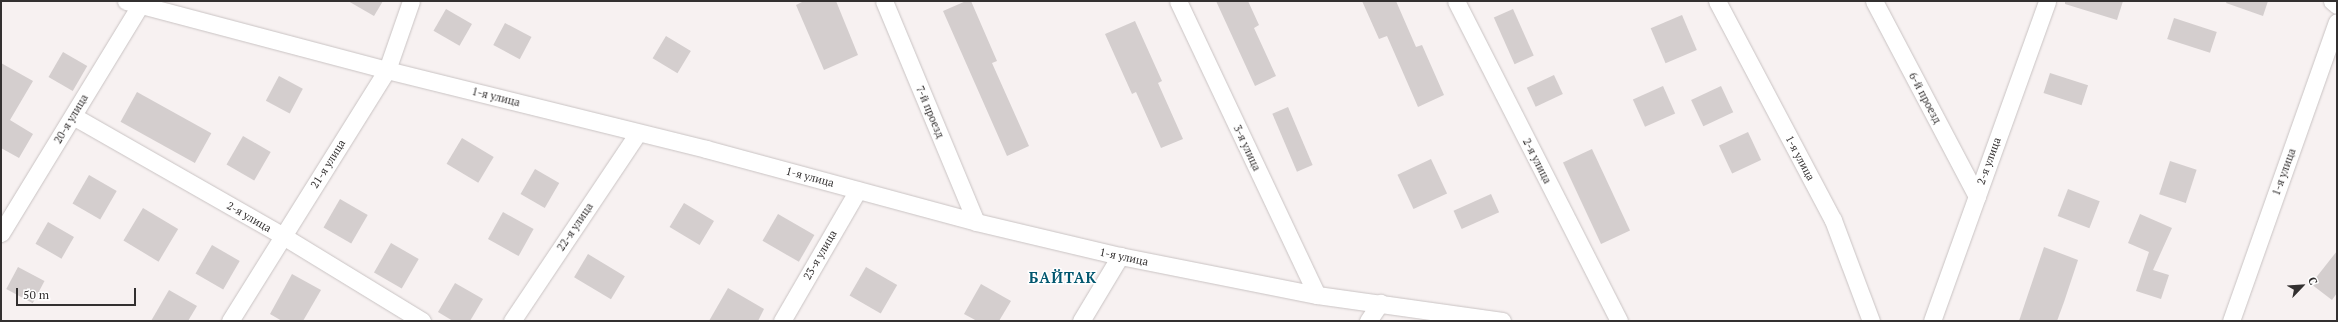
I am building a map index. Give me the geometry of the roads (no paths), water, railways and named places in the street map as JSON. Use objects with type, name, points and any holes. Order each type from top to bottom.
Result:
[{"type":"street","name":"21-я улица","points":[[230,321],[387,70],[411,1]]},
{"type":"street","name":"7-й проезд","points":[[884,1],[976,222]]},
{"type":"street","name":"3-я улица","points":[[1178,1],[1317,295]]},
{"type":"street","name":"2-я улица","points":[[1456,1],[1619,321]]},
{"type":"street","name":"1-я улица","points":[[1717,1],[1833,220],[1871,321]]},
{"type":"street","name":"6-й проезд","points":[[1874,1],[1977,196]]},
{"type":"street","name":"2-я улица","points":[[1932,321],[2046,1]]},
{"type":"street","points":[[2332,1],[2337,5]]},
{"type":"street","name":"1-я улица","points":[[133,3],[387,70],[858,190],[976,222],[1120,256],[1317,295],[1502,321]]},
{"type":"street","name":"20-я улица","points":[[1,232],[73,116],[133,3]]},
{"type":"street","name":"1-я улица","points":[[2231,321],[2337,22]]},
{"type":"street","name":"2-я улица","points":[[73,116],[283,236],[422,321]]},
{"type":"street","name":"22-я улица","points":[[512,321],[638,133]]},
{"type":"street","name":"23-я улица","points":[[782,321],[858,190]]},
{"type":"street","points":[[1081,321],[1120,256]]},
{"type":"street","points":[[1368,321],[1380,304]]},
{"type":"district","name":"БАЙТАК","points":[[1063,278]]}]
